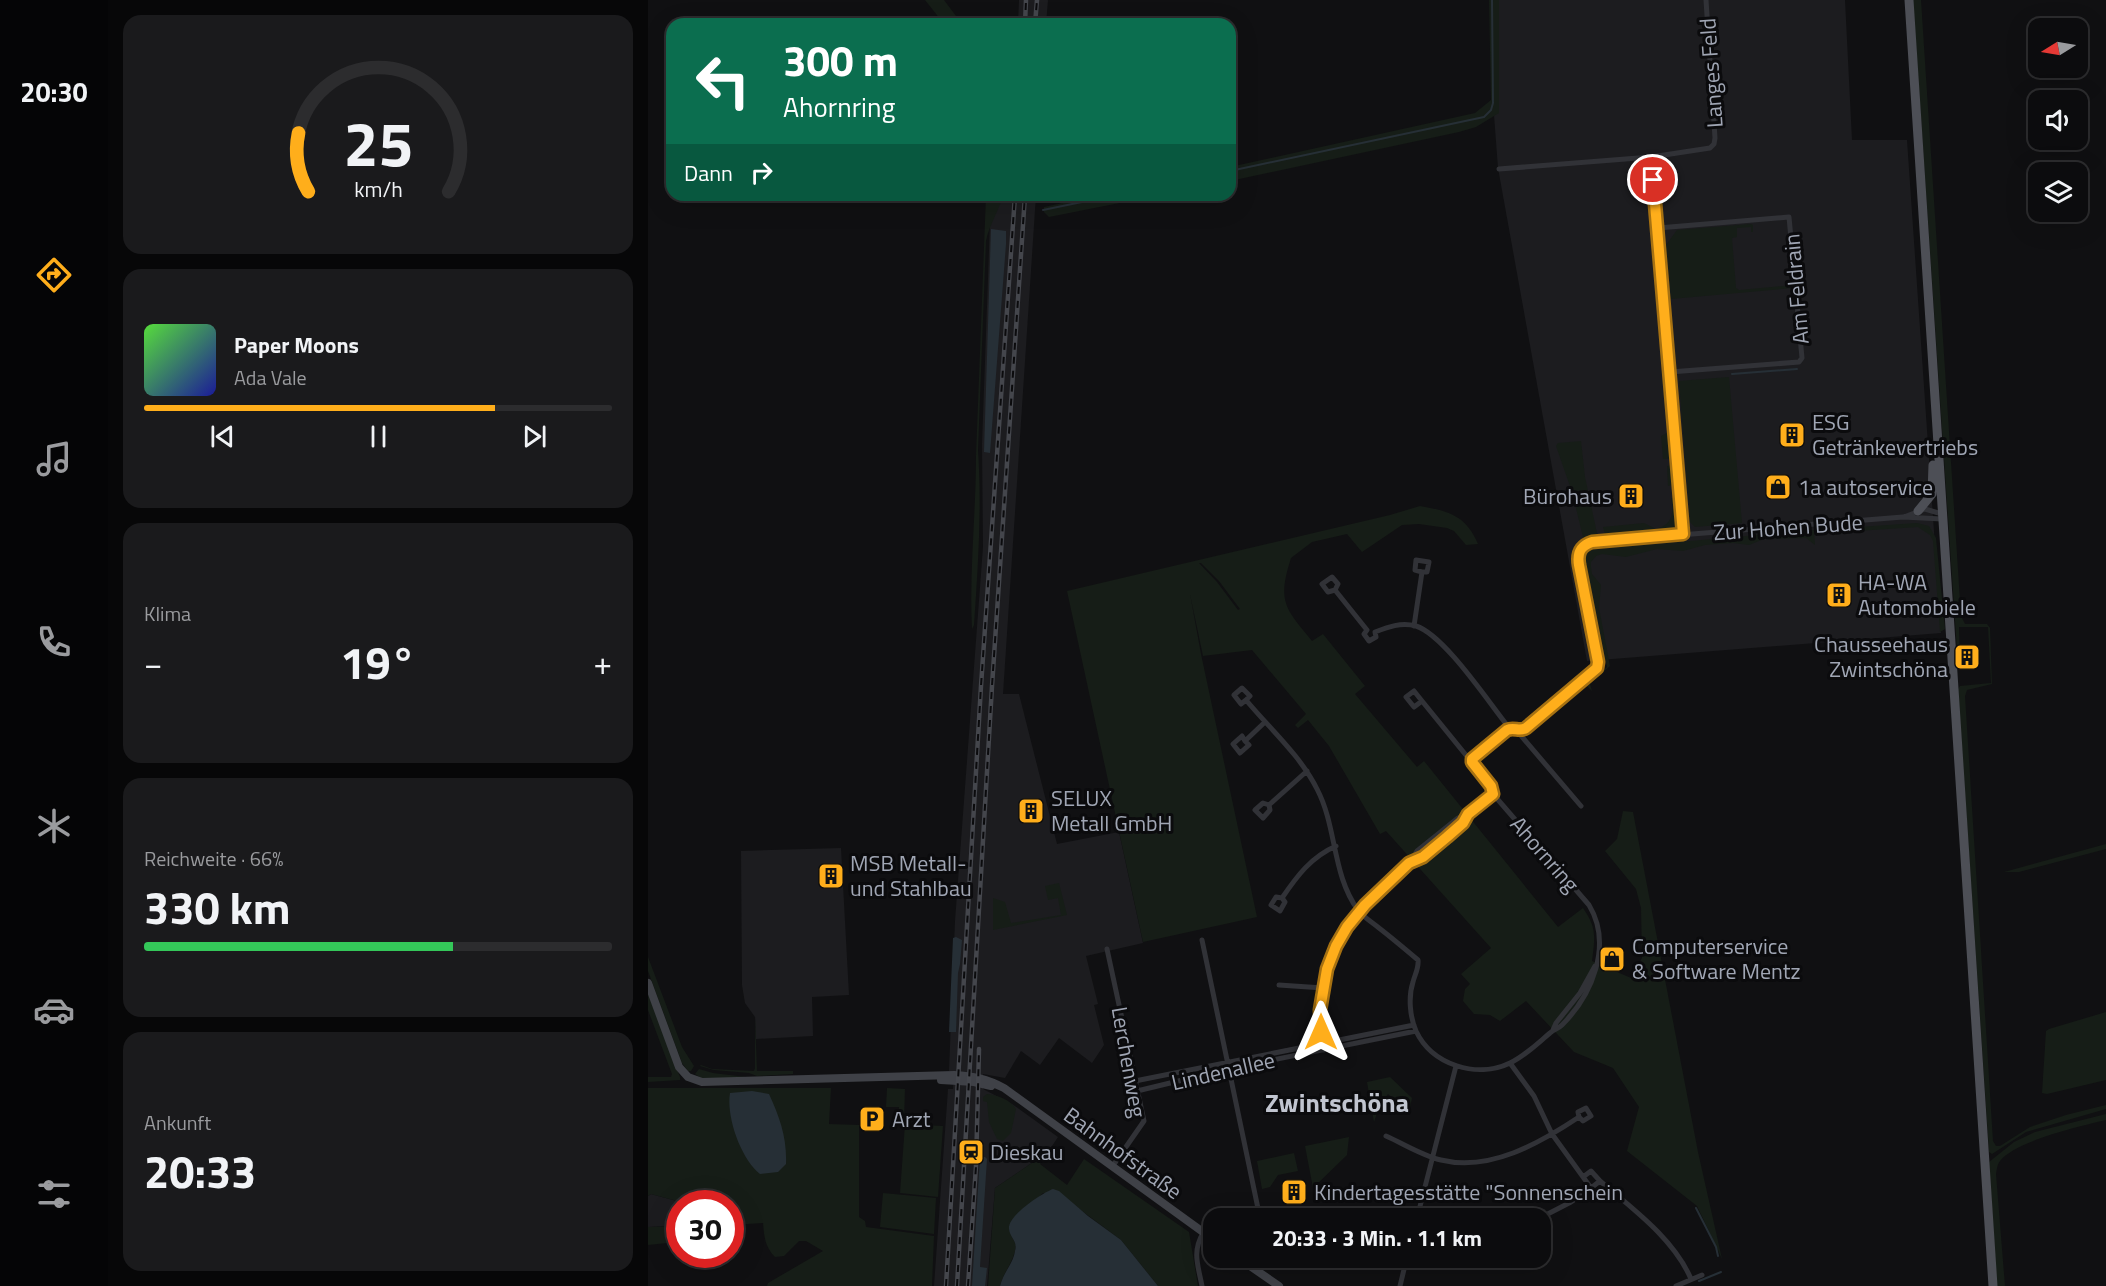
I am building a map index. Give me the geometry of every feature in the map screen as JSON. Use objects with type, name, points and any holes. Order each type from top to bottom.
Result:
[{"type":"main road","points":[[1909,0],[1993,1286]]},
{"type":"main road","points":[[1918,511],[1932,494],[1933,450],[1937,430]]},
{"type":"street","name":"Langes Feld","points":[[1499,169],[1651,157],[1705,150],[1714,144],[1706,0]]},
{"type":"street","points":[[1651,157],[1683,534]]},
{"type":"street","name":"Am Feldrain","points":[[1658,228],[1789,217],[1802,358],[1799,362],[1670,372]]},
{"type":"street","name":"Zur Hohen Bude","points":[[1903,517],[1930,509],[1942,517]]},
{"type":"street","name":"Zur Hohen Bude","points":[[1515,729],[1526,728],[1597,668],[1598,662],[1578,556],[1585,544],[1903,517],[1942,517]]},
{"type":"street","points":[[1414,626],[1422,572]]},
{"type":"street","points":[[1335,590],[1366,630],[1364,634],[1369,641],[1376,637],[1371,628],[1366,630]]},
{"type":"street","points":[[1375,632],[1398,625],[1414,626],[1428,631],[1443,644],[1507,725],[1515,729],[1581,806]]},
{"type":"street","points":[[1245,700],[1307,771],[1324,803],[1343,879],[1359,912],[1418,960],[1419,965],[1410,997],[1415,1028]]},
{"type":"street","name":"Ahornring","points":[[1415,1028],[1430,1050],[1441,1059],[1456,1066],[1484,1069],[1510,1063],[1561,1026],[1586,993],[1595,974],[1599,949],[1598,926],[1589,905],[1493,794],[1491,786],[1422,701]]},
{"type":"street","points":[[1245,741],[1265,722]]},
{"type":"street","points":[[1472,762],[1472,759],[1507,730],[1515,729]]},
{"type":"street","points":[[1269,805],[1307,771]]},
{"type":"street","points":[[1324,1046],[1320,1023],[1323,988],[1336,946],[1347,927],[1359,912],[1411,861],[1417,851],[1458,818],[1468,814],[1493,794]]},
{"type":"street","points":[[1282,898],[1299,873],[1311,861],[1336,846]]},
{"type":"street","points":[[1202,940],[1258,1208]]},
{"type":"street","name":"Lerchenweg","points":[[1107,949],[1143,1124],[1112,1167]]},
{"type":"street","name":"Bahnhofstraße","points":[[648,983],[679,1067],[688,1077],[702,1082],[721,1082],[974,1076],[996,1084],[1203,1233]]},
{"type":"street","points":[[1279,985],[1323,988]]},
{"type":"street","name":"Lindenallee","points":[[1135,1081],[1228,1066],[1415,1028]]},
{"type":"street","points":[[1510,1063],[1534,1096],[1552,1134],[1591,1188]]},
{"type":"street","name":"Lindenallee","points":[[1137,1091],[1228,1066]]},
{"type":"street","points":[[1420,1208],[1456,1066]]},
{"type":"street","points":[[1386,1136],[1432,1158],[1461,1163],[1482,1161],[1521,1149],[1552,1134],[1579,1117]]},
{"type":"street","points":[[1583,1177],[1591,1171],[1652,1226],[1675,1252],[1691,1279]]},
{"type":"street","points":[[1551,1212],[1571,1202],[1600,1181]]},
{"type":"street","points":[[1202,1286],[1196,1244],[1203,1233]]},
{"type":"street","points":[[1258,1268],[1279,1286]]},
{"type":"street","points":[[1401,1286],[1405,1268]]},
{"type":"street","points":[[1676,1286],[1702,1275]]},
{"type":"shaded area","points":[[925,0],[944,0],[958,18],[939,18]]},
{"type":"shaded area","points":[[1019,0],[1048,0],[1046,18],[1018,18]]},
{"type":"shaded area","points":[[1489,0],[1499,0],[1499,113],[1476,127],[1459,132],[1236,180],[1236,166],[1475,113],[1491,100]]},
{"type":"shaded area","points":[[1493,0],[1845,0],[1852,140],[1907,140],[1941,633],[1587,661],[1498,168],[1494,115]]},
{"type":"shaded area","points":[[1913,0],[1921,0],[1961,616],[1965,624],[1987,624],[1990,628],[1992,684],[1967,690],[1965,696],[1993,1141],[1996,1146],[2000,1146],[2030,1127],[2106,1105],[2106,1109],[2026,1132],[1992,1154],[1989,1152],[1958,689],[1960,686],[1991,683],[1988,627],[1959,627],[1960,665],[1958,665]]},
{"type":"shaded area","points":[[986,201],[1001,201],[986,241],[978,450],[979,538],[972,629]]},
{"type":"shaded area","points":[[991,201],[1036,201],[1003,694],[1019,694],[1057,844],[1119,832],[1143,943],[1086,956],[1098,1004],[1094,1005],[1104,1045],[1092,1063],[1059,1038],[1040,1065],[1021,1051],[1005,1078],[983,1074],[983,1089],[1012,1104],[1058,1137],[1048,1152],[995,1188],[987,1286],[934,1286],[948,1089],[953,1089],[954,1072],[949,1071],[955,921],[983,547],[982,444]]},
{"type":"shaded area","points":[[1072,201],[1130,201],[1049,217],[1044,212],[1044,207]]},
{"type":"shaded area","points":[[1751,224],[1753,232],[1751,232],[1751,227],[1737,228],[1737,237],[1732,238],[1736,288],[1739,290],[1793,285],[1793,288],[1671,299],[1666,245],[1677,230]]},
{"type":"shaded area","points":[[991,229],[1006,231],[1006,244],[990,453],[984,452]]},
{"type":"shaded area","points":[[1729,377],[1742,523],[1695,527],[1690,522],[1679,381]]},
{"type":"shaded area","points":[[1671,431],[1674,459],[1663,459],[1661,436]]},
{"type":"shaded area","points":[[1581,441],[1585,477],[1598,538],[1584,541],[1572,492],[1556,446],[1558,443]]},
{"type":"shaded area","points":[[1674,465],[1676,484],[1668,486],[1667,466]]},
{"type":"shaded area","points":[[1671,498],[1677,498],[1679,516],[1672,531],[1606,538],[1603,527],[1644,523],[1656,529],[1662,527],[1671,517]]},
{"type":"shaded area","points":[[1420,506],[1439,510],[1462,521],[1478,544],[1466,545],[1454,531],[1447,528],[1419,524],[1402,525],[1362,552],[1347,534],[1312,542],[1291,558],[1285,585],[1286,604],[1295,620],[1312,641],[1323,634],[1365,686],[1355,694],[1417,767],[1424,761],[1558,927],[1583,908],[1593,927],[1592,961],[1631,978],[1642,958],[1641,908],[1636,889],[1605,851],[1617,839],[1623,811],[1633,812],[1698,1152],[1722,1259],[1697,1206],[1627,1151],[1639,1107],[1613,1068],[1574,1052],[1526,1001],[1500,1021],[1490,1015],[1474,1014],[1463,1001],[1465,989],[1470,984],[1461,974],[1491,948],[1386,831],[1380,834],[1329,746],[1308,720],[1298,728],[1295,725],[1306,714],[1252,650],[1203,656],[1190,594],[1257,917],[1143,942],[1067,591]],"holes":[[[1199,563],[1219,581],[1240,609],[1238,610]]]},
{"type":"shaded area","points":[[1917,523],[1929,526],[1936,538],[1945,629],[1940,632],[1933,541],[1930,535],[1918,527],[1857,531],[1859,527]]},
{"type":"shaded area","points":[[1814,530],[1815,545],[1806,538],[1764,539],[1749,545],[1733,543],[1705,545],[1683,551],[1657,549],[1626,557],[1602,554],[1596,556],[1591,562],[1591,567],[1592,574],[1601,585],[1599,608],[1610,666],[1590,684],[1592,691],[1586,685],[1607,667],[1585,562],[1585,554],[1589,550]]},
{"type":"shaded area","points":[[2106,844],[2106,849],[2019,872],[2004,872]]},
{"type":"shaded area","points":[[841,848],[849,995],[812,997],[813,1036],[756,1039],[755,1017],[745,1003],[742,985],[741,851]]},
{"type":"shaded area","points":[[1059,883],[1067,915],[993,930],[993,898],[1005,902],[1011,923],[1061,915],[1058,898],[1048,900],[1045,886]]},
{"type":"shaded area","points":[[953,938],[962,940],[958,973],[956,1032],[949,1032]]},
{"type":"shaded area","points":[[648,957],[682,1047],[694,1066],[691,1071],[688,1071],[682,1063],[648,971]]},
{"type":"shaded area","points":[[648,994],[680,1080],[648,1082],[648,1077],[671,1077],[672,1074],[648,1010]]},
{"type":"shaded area","points":[[2106,1012],[2106,1080],[2047,1094],[2042,1093],[2046,1031]]},
{"type":"shaded area","points":[[755,1017],[757,1071],[793,1071],[793,1074],[757,1076],[749,1073],[714,1070],[700,1066],[712,1069],[754,1071]]},
{"type":"shaded area","points":[[699,1069],[754,1078],[701,1078],[695,1074]]},
{"type":"shaded area","points":[[1390,1077],[1412,1098],[1409,1113],[1388,1094],[1379,1107],[1374,1122],[1367,1082]]},
{"type":"shaded area","points":[[648,1088],[831,1088],[829,1124],[859,1125],[859,1217],[865,1221],[866,1227],[934,1236],[932,1286],[767,1286],[768,1283],[823,1251],[806,1241],[799,1241],[784,1256],[775,1257],[767,1245],[763,1223],[744,1224],[744,1190],[666,1190],[666,1198],[651,1194],[648,1196]]},
{"type":"shaded area","points":[[887,1088],[905,1089],[904,1120],[898,1120],[899,1107],[886,1107]]},
{"type":"shaded area","points":[[752,1091],[769,1094],[779,1120],[784,1137],[786,1164],[778,1172],[760,1174],[747,1158],[736,1137],[730,1114],[730,1093]]},
{"type":"shaded area","points":[[987,1094],[1003,1098],[1016,1109],[1011,1133],[1003,1141],[997,1139],[989,1122],[987,1102],[983,1101],[983,1097]]},
{"type":"shaded area","points":[[2106,1114],[2106,1120],[2049,1135],[2019,1147],[1999,1163],[1996,1174],[2005,1286],[1997,1286],[1989,1162],[2014,1142],[2035,1132]]},
{"type":"shaded area","points":[[905,1124],[943,1126],[938,1197],[900,1193]]},
{"type":"shaded area","points":[[1349,1137],[1347,1155],[1313,1188],[1305,1146]]},
{"type":"shaded area","points":[[1048,1152],[1040,1164],[1067,1185],[1084,1159],[1189,1232],[1198,1286],[1158,1286],[1121,1240],[1074,1205],[1043,1193],[1026,1206],[1009,1226],[1016,1245],[1014,1256],[1000,1286],[988,1286],[995,1188]]},
{"type":"shaded area","points":[[1294,1153],[1298,1171],[1278,1175],[1270,1187],[1262,1189],[1257,1161]]},
{"type":"shaded area","points":[[980,1157],[987,1159],[980,1267],[987,1268],[985,1286],[972,1286]]},
{"type":"shaded area","points":[[1053,1189],[1059,1191],[1121,1240],[1158,1286],[1000,1286],[1016,1248],[1009,1229],[1013,1218],[1041,1195]]},
{"type":"shaded area","points":[[883,1193],[936,1198],[934,1234],[880,1227]]},
{"type":"shaded area","points":[[651,1194],[666,1198],[666,1226],[648,1227],[648,1196]]},
{"type":"shaded area","points":[[666,1226],[666,1243],[648,1245],[648,1227]]},
{"type":"waterway","points":[[1236,170],[1484,117],[1491,110],[1493,103],[1492,0]]},
{"type":"waterway","points":[[1043,210],[1087,201]]},
{"type":"waterway","points":[[1732,374],[1797,369]]},
{"type":"waterway","points":[[1696,1208],[1716,1247],[1718,1256]]},
{"type":"waterway","points":[[1699,1281],[1721,1272]]},
{"type":"railway","points":[[1025,18],[1026,0]]},
{"type":"railway","points":[[1036,18],[1037,0]]},
{"type":"railway","points":[[946,1286],[981,686],[1015,201]]},
{"type":"railway","points":[[957,1286],[992,686],[1025,201]]},
{"type":"railway","points":[[968,1286],[976,1166],[979,1049]]},
{"type":"place","name":"ESG Getränkevertriebs","points":[[1792,435]]},
{"type":"place","name":"1a autoservice","points":[[1778,487]]},
{"type":"place","name":"Bürohaus","points":[[1631,496]]},
{"type":"place","name":"HA-WA Automobiele","points":[[1839,595]]},
{"type":"place","name":"Chausseehaus Zwintschöna","points":[[1967,657]]},
{"type":"place","name":"SELUX Metall GmbH","points":[[1031,811]]},
{"type":"place","name":"MSB Metall- und Stahlbau","points":[[831,876]]},
{"type":"place","name":"Computerservice & Software Mentz","points":[[1612,959]]},
{"type":"place","name":"Arzt","points":[[872,1119]]},
{"type":"place","name":"Dieskau","points":[[971,1152]]},
{"type":"place","name":"Kindertagesstätte \"Sonnenschein","points":[[1294,1192]]},
{"type":"district","name":"Zwintschöna","points":[[1337,1103]]},
{"type":"route","points":[[1321,1032],[1320,1010],[1327,969],[1347,927],[1365,905],[1411,861],[1423,857],[1463,823],[1468,814],[1493,794],[1493,789],[1472,759],[1507,730],[1526,728],[1597,668],[1598,662],[1579,565],[1578,556],[1581,549],[1585,544],[1592,542],[1683,534],[1653,180]]}]
